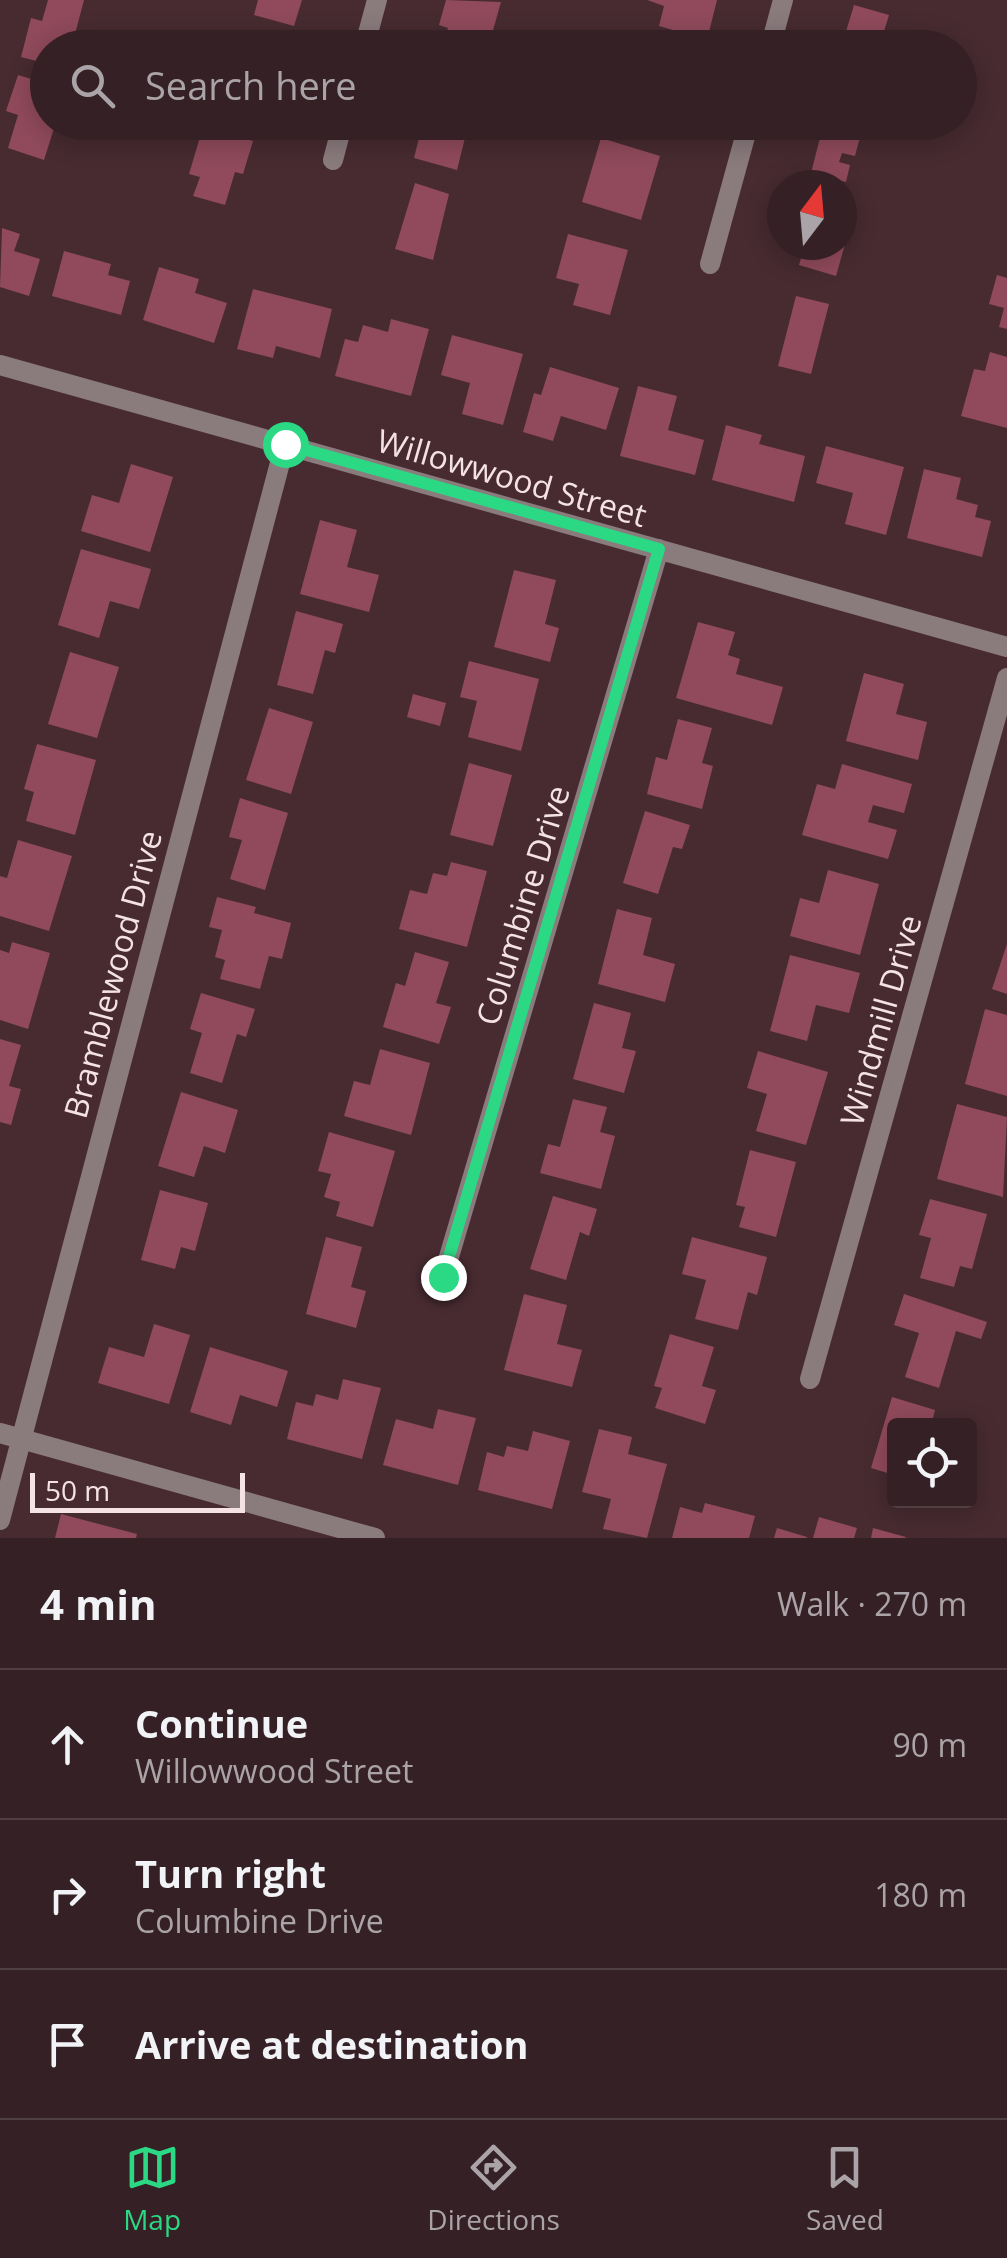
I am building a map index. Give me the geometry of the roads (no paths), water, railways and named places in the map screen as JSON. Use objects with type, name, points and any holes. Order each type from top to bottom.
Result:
[{"type":"street","points":[[369,30],[377,0]]},
{"type":"street","points":[[775,30],[783,0]]},
{"type":"street","points":[[333,160],[338,140]]},
{"type":"street","points":[[710,264],[745,140]]},
{"type":"street","name":"Willowwood Street","points":[[0,365],[1007,646]]},
{"type":"street","name":"Bramblewood Drive","points":[[0,1520],[10,1436],[285,444]]},
{"type":"street","name":"Columbine Drive","points":[[443,1277],[659,549]]},
{"type":"street","name":"Windmill Drive","points":[[810,1379],[1007,678]]},
{"type":"street","points":[[10,1436],[375,1538]]}]
